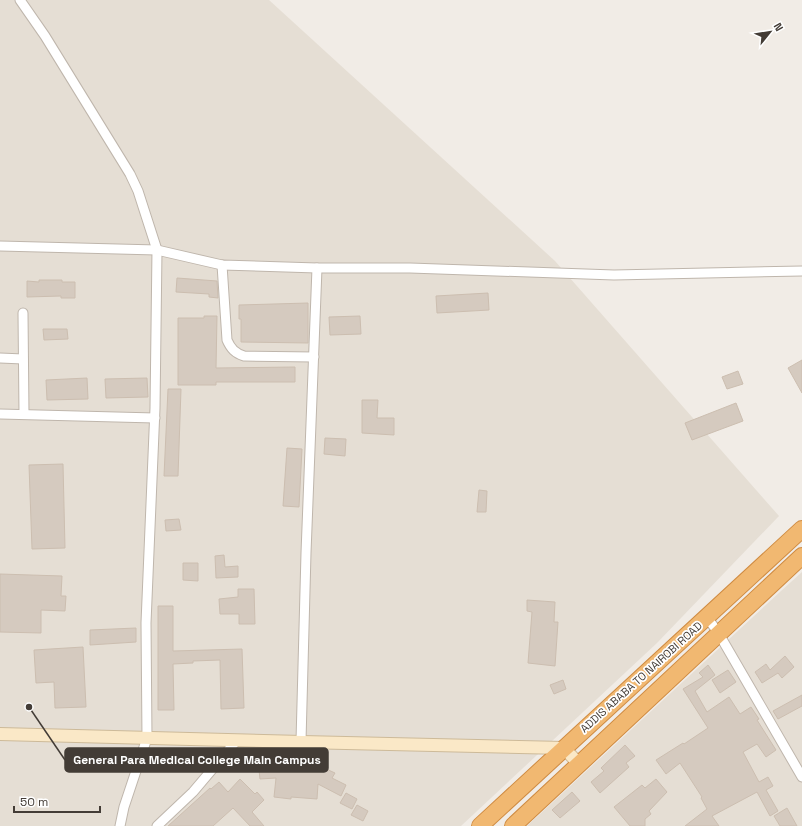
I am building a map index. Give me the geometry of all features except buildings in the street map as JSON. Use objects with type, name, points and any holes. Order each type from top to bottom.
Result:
[{"type":"highway","name":"ADDIS ABABA TO NAIROBI ROAD","points":[[480,826],[802,529]]},
{"type":"highway","name":"ADDIS ABABA TO NAIROBI ROAD","points":[[513,826],[802,556]]},
{"type":"main road","points":[[0,734],[564,748],[579,764]]},
{"type":"street","points":[[20,0],[49,42],[130,174],[138,191],[157,250],[155,418],[146,623],[147,738],[124,807],[120,826]]},
{"type":"street","points":[[0,246],[157,250],[222,265],[317,268],[410,268],[614,275],[802,271]]},
{"type":"street","points":[[222,265],[227,340],[231,348],[237,354],[244,356],[314,357]]},
{"type":"street","points":[[301,741],[306,552],[317,268]]},
{"type":"street","points":[[23,313],[24,414]]},
{"type":"street","points":[[0,358],[23,359]]},
{"type":"street","points":[[0,414],[155,418]]},
{"type":"street","points":[[707,617],[719,634],[802,777]]},
{"type":"street","points":[[156,826],[193,792],[237,740]]},
{"type":"shaded area","points":[[0,0],[269,0],[555,261],[779,516],[657,643],[461,826],[0,826]]},
{"type":"shaded area","points":[[802,572],[802,826],[527,826],[781,591]]},
{"type":"place","name":"General Para Medical College Main Campus","points":[[29,707]]}]
